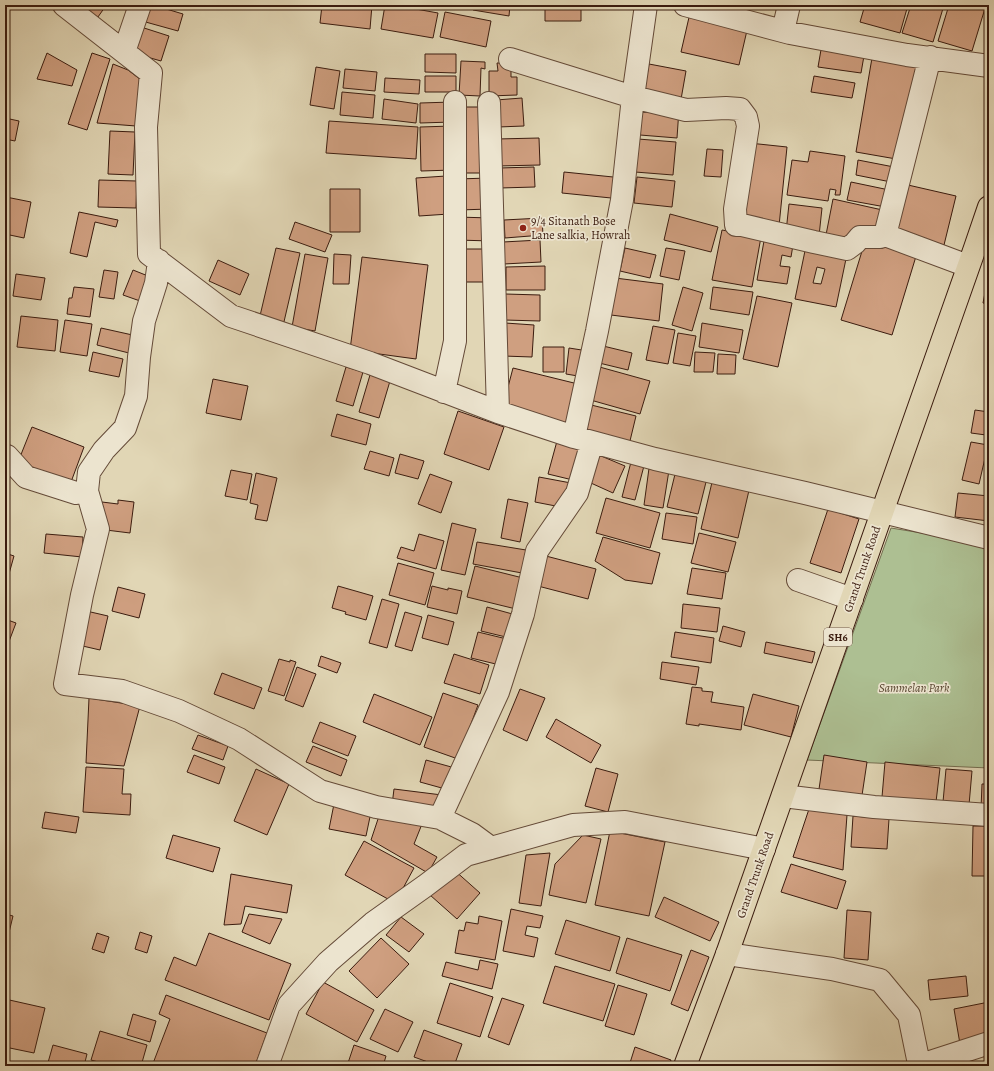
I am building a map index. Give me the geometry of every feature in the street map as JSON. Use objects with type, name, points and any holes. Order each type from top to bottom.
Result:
[{"type":"main road","name":"Grand Trunk Road","points":[[685,1066],[727,954],[783,796],[968,266],[976,248],[989,207]]},
{"type":"street","points":[[64,5],[151,73],[146,127],[149,254],[231,316],[370,363],[498,412],[583,440],[655,459],[805,493],[989,538]]},
{"type":"street","points":[[124,52],[140,5]]},
{"type":"street","points":[[440,818],[498,692],[523,614],[537,551],[577,493],[597,331],[622,200],[633,97],[646,5]]},
{"type":"street","points":[[685,5],[783,31],[907,55],[989,66]]},
{"type":"street","points":[[783,31],[789,5]]},
{"type":"street","points":[[885,235],[930,58]]},
{"type":"street","points":[[510,59],[633,97],[686,110],[726,108],[740,109],[746,117],[748,126],[735,209],[736,225],[742,225],[847,249],[860,237],[880,237],[885,235],[968,266]]},
{"type":"street","points":[[444,392],[455,341],[455,102]]},
{"type":"street","points":[[489,103],[498,412]]},
{"type":"street","points":[[159,261],[156,283],[144,321],[136,396],[125,428],[104,450],[89,472],[87,491],[98,529],[82,595],[65,684],[122,691],[179,711],[239,739],[320,791],[376,807],[440,818],[472,834],[491,848]]},
{"type":"street","points":[[5,456],[26,476],[76,493],[87,491]]},
{"type":"street","points":[[798,580],[852,599]]},
{"type":"street","points":[[783,796],[874,807],[989,815]]},
{"type":"street","points":[[267,1066],[289,1005],[328,962],[373,923],[466,855],[574,825],[625,822],[764,849]]},
{"type":"street","points":[[727,954],[832,969],[880,980],[909,1015],[918,1059],[918,1066],[989,1043]]},
{"type":"green space","name":"Sammelan Park","points":[[891,528],[989,544],[989,768],[807,760]]},
{"type":"building","points":[[73,5],[103,5],[105,7],[93,24]]},
{"type":"building","points":[[146,5],[153,5],[183,14],[178,31],[142,21]]},
{"type":"building","points":[[322,5],[372,5],[370,29],[320,23]]},
{"type":"building","points":[[385,5],[394,5],[438,13],[433,38],[381,29]]},
{"type":"building","points":[[474,5],[510,5],[509,16],[473,10]]},
{"type":"building","points":[[545,5],[581,5],[581,21],[545,21]]},
{"type":"building","points":[[865,5],[908,5],[900,33],[860,22]]},
{"type":"building","points":[[911,5],[944,5],[933,42],[902,33]]},
{"type":"building","points":[[949,5],[986,5],[972,51],[938,41]]},
{"type":"building","points":[[445,12],[491,21],[486,47],[440,37]]},
{"type":"building","points":[[690,13],[748,26],[739,65],[681,52]]},
{"type":"building","points":[[141,27],[169,36],[161,61],[133,53]]},
{"type":"building","points":[[822,44],[865,50],[861,73],[818,67]]},
{"type":"building","points":[[873,52],[920,60],[902,160],[856,152]]},
{"type":"building","points":[[47,53],[77,70],[72,86],[37,79]]},
{"type":"building","points":[[92,53],[110,59],[87,130],[68,124]]},
{"type":"building","points":[[425,54],[456,54],[456,73],[425,72]]},
{"type":"building","points":[[461,61],[485,62],[485,69],[481,68],[480,96],[459,95]]},
{"type":"building","points":[[497,63],[511,63],[511,77],[517,77],[517,95],[489,96],[489,71],[498,71]]},
{"type":"building","points":[[113,64],[128,70],[141,80],[136,126],[97,123]]},
{"type":"building","points":[[649,64],[686,71],[680,105],[643,98]]},
{"type":"building","points":[[316,67],[340,71],[334,109],[310,105]]},
{"type":"building","points":[[345,69],[377,72],[375,91],[343,88]]},
{"type":"building","points":[[425,76],[456,76],[456,92],[425,92]]},
{"type":"building","points":[[814,76],[855,83],[852,98],[811,92]]},
{"type":"building","points":[[385,78],[420,80],[419,94],[384,92]]},
{"type":"building","points":[[342,92],[375,95],[373,118],[340,115]]},
{"type":"building","points":[[522,98],[524,126],[498,127],[496,100]]},
{"type":"building","points":[[384,99],[418,104],[416,123],[382,119]]},
{"type":"building","points":[[452,102],[452,122],[420,123],[420,103]]},
{"type":"building","points":[[642,106],[679,109],[677,138],[640,135]]},
{"type":"building","points":[[460,107],[485,107],[485,173],[460,173]]},
{"type":"building","points":[[5,118],[19,121],[15,141],[5,139]]},
{"type":"building","points":[[329,121],[418,127],[416,159],[326,153]]},
{"type":"building","points":[[452,126],[453,170],[421,171],[420,127]]},
{"type":"building","points":[[110,131],[135,132],[133,175],[108,174]]},
{"type":"building","points":[[539,138],[540,165],[498,166],[497,139]]},
{"type":"building","points":[[638,139],[676,142],[673,175],[635,172]]},
{"type":"building","points":[[749,143],[787,147],[779,226],[741,222]]},
{"type":"building","points":[[5,144],[9,145],[5,160]]},
{"type":"building","points":[[707,149],[723,150],[721,177],[704,176]]},
{"type":"building","points":[[810,151],[845,156],[840,195],[835,195],[836,190],[830,189],[828,201],[787,195],[792,160],[808,162]]},
{"type":"building","points":[[858,160],[894,167],[891,182],[856,175]]},
{"type":"building","points":[[534,167],[535,187],[500,188],[499,168]]},
{"type":"building","points":[[564,172],[623,178],[621,199],[562,193]]},
{"type":"building","points":[[446,176],[449,214],[419,216],[416,178]]},
{"type":"building","points":[[637,177],[675,181],[672,207],[634,203]]},
{"type":"building","points":[[488,178],[489,209],[459,210],[458,179]]},
{"type":"building","points":[[99,180],[137,181],[136,208],[98,207]]},
{"type":"building","points":[[851,182],[894,191],[891,208],[847,200]]},
{"type":"building","points":[[908,185],[956,196],[944,245],[896,233]]},
{"type":"building","points":[[330,189],[360,189],[360,232],[330,232]]},
{"type":"building","points":[[6,197],[31,202],[24,238],[5,234]]},
{"type":"building","points":[[833,199],[887,211],[882,235],[825,240]]},
{"type":"building","points":[[789,204],[822,208],[819,236],[786,232]]},
{"type":"building","points":[[79,212],[118,220],[116,227],[95,222],[87,257],[70,253]]},
{"type":"building","points":[[670,214],[718,227],[711,252],[664,240]]},
{"type":"building","points":[[457,217],[491,218],[491,241],[457,240]]},
{"type":"building","name":"9/4 Sitanath Bose Lane salkia, Howrah","points":[[542,218],[543,235],[505,238],[504,220]]},
{"type":"building","points":[[295,222],[332,235],[325,252],[289,239]]},
{"type":"building","points":[[722,230],[761,237],[752,287],[712,280]]},
{"type":"building","points":[[866,238],[917,253],[892,335],[841,320]]},
{"type":"building","points":[[540,240],[541,262],[504,264],[503,242]]},
{"type":"building","points":[[764,241],[793,245],[791,257],[782,255],[780,266],[790,267],[787,284],[757,280]]},
{"type":"building","points":[[806,246],[847,254],[836,307],[795,299]],"holes":[[[817,267],[825,269],[821,284],[813,283]]]},
{"type":"building","points":[[276,248],[300,253],[283,326],[259,320]]},
{"type":"building","points":[[625,248],[656,255],[650,278],[620,271]]},
{"type":"building","points":[[666,248],[685,251],[679,280],[660,276]]},
{"type":"building","points":[[458,249],[488,249],[488,282],[459,282]]},
{"type":"building","points":[[305,254],[328,258],[315,331],[292,327]]},
{"type":"building","points":[[334,254],[351,255],[349,284],[333,284]]},
{"type":"building","points":[[362,257],[428,265],[416,359],[350,350]]},
{"type":"building","points":[[218,260],[249,274],[240,295],[209,281]]},
{"type":"building","points":[[545,266],[545,290],[506,290],[506,267]]},
{"type":"building","points":[[104,270],[118,272],[114,299],[99,297]]},
{"type":"building","points":[[133,270],[153,278],[143,302],[123,295]]},
{"type":"building","points":[[989,272],[989,304],[983,303]]},
{"type":"building","points":[[16,274],[45,278],[41,300],[13,296]]},
{"type":"building","points":[[615,278],[663,284],[659,321],[611,315]]},
{"type":"building","points":[[74,287],[94,289],[90,317],[67,314],[69,298],[72,298]]},
{"type":"building","points":[[683,287],[703,293],[692,331],[672,325]]},
{"type":"building","points":[[713,287],[753,292],[749,315],[710,309]]},
{"type":"building","points":[[505,294],[540,295],[540,321],[504,320]]},
{"type":"building","points":[[757,296],[792,303],[778,367],[743,359]]},
{"type":"building","points":[[21,316],[58,320],[55,351],[17,347]]},
{"type":"building","points":[[65,320],[92,324],[87,356],[60,352]]},
{"type":"building","points":[[505,323],[534,325],[532,357],[503,356]]},
{"type":"building","points":[[702,323],[743,330],[739,353],[699,347]]},
{"type":"building","points":[[653,326],[675,330],[668,364],[646,360]]},
{"type":"building","points":[[101,328],[137,336],[133,354],[97,345]]},
{"type":"building","points":[[678,333],[696,336],[690,366],[673,363]]},
{"type":"building","points":[[599,345],[632,353],[628,370],[595,362]]},
{"type":"building","points":[[543,347],[564,347],[564,372],[543,372]]},
{"type":"building","points":[[569,348],[588,351],[584,377],[566,374]]},
{"type":"building","points":[[93,352],[123,359],[119,377],[89,371]]},
{"type":"building","points":[[695,352],[715,353],[713,372],[694,372]]},
{"type":"building","points":[[718,354],[736,355],[735,374],[717,374]]},
{"type":"building","points":[[596,366],[650,381],[640,414],[587,399]]},
{"type":"building","points":[[346,367],[363,372],[353,406],[336,401]]},
{"type":"building","points":[[513,368],[578,384],[567,426],[502,410]]},
{"type":"building","points":[[370,375],[390,381],[379,418],[359,412]]},
{"type":"building","points":[[213,379],[248,386],[241,420],[206,413]]},
{"type":"building","points":[[583,403],[636,416],[629,445],[576,432]]},
{"type":"building","points":[[975,410],[989,412],[986,435],[971,433]]},
{"type":"building","points":[[458,411],[504,427],[489,470],[444,454]]},
{"type":"building","points":[[337,414],[371,424],[366,445],[331,436]]},
{"type":"building","points":[[32,427],[84,447],[71,482],[18,462]]},
{"type":"building","points":[[557,441],[586,449],[577,481],[548,474]]},
{"type":"building","points":[[971,442],[988,445],[979,484],[962,480]]},
{"type":"building","points":[[370,451],[394,458],[389,476],[364,469]]},
{"type":"building","points":[[594,453],[625,466],[613,493],[582,479]]},
{"type":"building","points":[[400,454],[424,461],[418,479],[395,473]]},
{"type":"building","points":[[632,458],[645,462],[635,500],[622,497]]},
{"type":"building","points":[[650,461],[670,464],[663,508],[644,505]]},
{"type":"building","points":[[989,464],[989,478],[986,477]]},
{"type":"building","points":[[677,466],[708,474],[698,514],[667,507]]},
{"type":"building","points":[[231,470],[252,474],[247,500],[225,496]]},
{"type":"building","points":[[256,473],[277,478],[267,521],[255,519],[258,505],[250,503]]},
{"type":"building","points":[[430,474],[452,482],[441,513],[418,504]]},
{"type":"building","points":[[539,477],[571,483],[566,508],[535,502]]},
{"type":"building","points":[[713,478],[750,486],[738,538],[701,529]]},
{"type":"building","points":[[958,493],[989,496],[989,521],[955,517]]},
{"type":"building","points":[[606,498],[660,513],[650,548],[596,533]]},
{"type":"building","points":[[508,499],[528,503],[520,542],[501,538]]},
{"type":"building","points":[[118,500],[134,502],[130,533],[98,529],[102,502],[118,504]]},
{"type":"building","points":[[828,509],[859,519],[841,573],[810,563]]},
{"type":"building","points":[[666,513],[697,517],[693,544],[662,539]]},
{"type":"building","points":[[452,523],[476,529],[465,575],[441,570]]},
{"type":"building","points":[[699,533],[736,542],[728,572],[691,563]]},
{"type":"building","points":[[46,534],[83,537],[82,557],[44,553]]},
{"type":"building","points":[[419,534],[444,541],[436,569],[397,558],[401,547],[414,551]]},
{"type":"building","points":[[603,537],[660,553],[652,584],[625,580],[595,561]]},
{"type":"building","points":[[477,542],[526,550],[522,573],[473,564]]},
{"type":"building","points":[[5,553],[14,556],[5,588]]},
{"type":"building","points":[[542,555],[596,569],[588,599],[534,585]]},
{"type":"building","points":[[398,563],[434,573],[425,605],[389,595]]},
{"type":"building","points":[[475,566],[527,579],[520,610],[467,597]]},
{"type":"building","points":[[692,568],[726,573],[722,599],[687,594]]},
{"type":"building","points":[[338,586],[373,596],[366,620],[345,614],[346,612],[332,608]]},
{"type":"building","points":[[432,586],[448,590],[448,588],[462,591],[457,614],[427,607]]},
{"type":"building","points":[[118,587],[145,594],[139,618],[112,611]]},
{"type":"building","points":[[382,599],[399,604],[387,648],[369,643]]},
{"type":"building","points":[[683,604],[720,608],[717,632],[681,628]]},
{"type":"building","points":[[487,607],[516,615],[510,638],[481,631]]},
{"type":"building","points":[[82,610],[108,616],[100,650],[74,644]]},
{"type":"building","points":[[405,612],[422,617],[412,651],[395,646]]},
{"type":"building","points":[[428,615],[454,622],[448,645],[422,638]]},
{"type":"building","points":[[5,619],[16,623],[5,652]]},
{"type":"building","points":[[723,626],[745,632],[741,647],[719,641]]},
{"type":"building","points":[[478,632],[511,640],[504,666],[471,658]]},
{"type":"building","points":[[675,632],[714,638],[711,663],[671,657]]},
{"type":"building","points":[[766,642],[815,652],[812,663],[764,653]]},
{"type":"building","points":[[454,654],[489,665],[480,694],[444,683]]},
{"type":"building","points":[[321,656],[341,663],[337,673],[318,666]]},
{"type":"building","points":[[279,659],[296,662],[284,696],[268,691]]},
{"type":"building","points":[[662,662],[699,667],[696,685],[660,679]]},
{"type":"building","points":[[297,667],[316,674],[303,707],[285,700]]},
{"type":"building","points":[[222,673],[262,688],[254,709],[214,694]]},
{"type":"building","points":[[692,687],[702,688],[702,691],[713,692],[711,702],[744,707],[741,730],[699,724],[699,726],[686,724]]},
{"type":"building","points":[[520,689],[545,698],[527,741],[503,730]]},
{"type":"building","points":[[443,693],[478,705],[458,759],[424,747]]},
{"type":"building","points":[[374,694],[432,717],[420,745],[363,722]]},
{"type":"building","points":[[753,694],[799,706],[791,737],[744,725]]},
{"type":"building","points":[[89,698],[140,706],[124,766],[86,763]]},
{"type":"building","points":[[556,719],[601,745],[591,763],[546,737]]},
{"type":"building","points":[[320,722],[356,736],[348,756],[312,742]]},
{"type":"building","points":[[198,735],[228,746],[223,760],[192,749]]},
{"type":"building","points":[[313,746],[347,760],[341,776],[306,762]]},
{"type":"building","points":[[194,755],[225,767],[219,784],[187,772]]},
{"type":"building","points":[[824,755],[867,762],[861,802],[818,796]]},
{"type":"building","points":[[426,760],[455,768],[449,790],[420,782]]},
{"type":"building","points":[[885,762],[940,768],[936,802],[882,797]]},
{"type":"building","points":[[86,767],[124,769],[122,794],[131,794],[130,815],[83,812]]},
{"type":"building","points":[[596,768],[618,774],[608,812],[585,806]]},
{"type":"building","points":[[256,769],[289,784],[267,835],[234,821]]},
{"type":"building","points":[[946,769],[972,771],[969,805],[943,802]]},
{"type":"building","points":[[982,784],[989,784],[989,809],[981,809]]},
{"type":"building","points":[[394,789],[442,795],[440,811],[392,805]]},
{"type":"building","points":[[334,804],[371,812],[366,836],[329,829]]},
{"type":"building","points":[[809,809],[847,815],[843,870],[793,857]]},
{"type":"building","points":[[45,812],[79,817],[76,833],[42,828]]},
{"type":"building","points":[[380,813],[424,819],[414,844],[437,857],[428,873],[371,840]]},
{"type":"building","points":[[853,816],[889,819],[887,849],[851,847]]},
{"type":"building","points":[[973,826],[989,826],[989,876],[972,876]]},
{"type":"building","points":[[610,831],[665,842],[649,916],[595,905]]},
{"type":"building","points":[[173,835],[220,848],[213,872],[166,858]]},
{"type":"building","points":[[583,835],[601,839],[586,903],[549,895],[555,864]]},
{"type":"building","points":[[364,841],[414,868],[395,903],[345,875]]},
{"type":"building","points":[[550,853],[541,906],[519,903],[526,855]]},
{"type":"building","points":[[791,864],[846,881],[837,909],[781,892]]},
{"type":"building","points":[[453,869],[480,893],[457,919],[430,895]]},
{"type":"building","points":[[231,874],[292,885],[287,913],[245,906],[241,924],[224,925]]},
{"type":"building","points":[[664,897],[719,922],[710,941],[655,917]]},
{"type":"building","points":[[511,909],[543,916],[540,928],[527,926],[525,935],[538,938],[534,957],[503,951]]},
{"type":"building","points":[[847,910],[871,912],[868,960],[844,958]]},
{"type":"building","points":[[5,914],[13,916],[5,949]]},
{"type":"building","points":[[249,914],[282,919],[270,944],[242,932]]},
{"type":"building","points":[[479,916],[502,921],[495,960],[455,953],[459,930],[464,931],[466,922],[478,924]]},
{"type":"building","points":[[401,917],[424,934],[409,952],[386,935]]},
{"type":"building","points":[[566,920],[620,937],[610,971],[555,954]]},
{"type":"building","points":[[140,932],[152,936],[147,953],[135,949]]},
{"type":"building","points":[[97,933],[109,937],[104,953],[92,949]]},
{"type":"building","points":[[209,933],[291,964],[269,1020],[165,980],[174,957],[196,966]]},
{"type":"building","points":[[381,938],[409,964],[377,998],[349,971]]},
{"type":"building","points":[[627,938],[682,955],[670,991],[616,973]]},
{"type":"building","points":[[691,950],[709,957],[688,1011],[671,1004]]},
{"type":"building","points":[[480,960],[498,964],[492,989],[442,976],[446,962],[478,970]]},
{"type":"building","points":[[555,966],[615,984],[603,1021],[543,1003]]},
{"type":"building","points":[[966,976],[968,996],[930,1000],[928,980]]},
{"type":"building","points":[[323,982],[374,1010],[357,1042],[306,1014]]},
{"type":"building","points":[[450,983],[493,997],[480,1037],[437,1023]]},
{"type":"building","points":[[618,985],[647,994],[634,1035],[605,1026]]},
{"type":"building","points":[[166,995],[267,1033],[255,1066],[152,1066],[170,1019],[159,1014]]},
{"type":"building","points":[[502,998],[524,1005],[509,1045],[488,1037]]},
{"type":"building","points":[[5,999],[45,1008],[34,1053],[5,1047]]},
{"type":"building","points":[[989,1002],[989,1039],[960,1044],[954,1009]]},
{"type":"building","points":[[385,1009],[413,1022],[398,1052],[370,1039]]},
{"type":"building","points":[[133,1014],[156,1021],[150,1042],[127,1035]]},
{"type":"building","points":[[424,1030],[462,1044],[454,1066],[439,1066],[414,1057]]},
{"type":"building","points":[[100,1031],[147,1045],[141,1066],[113,1066],[91,1060]]},
{"type":"building","points":[[53,1045],[87,1054],[84,1066],[47,1066]]},
{"type":"building","points":[[354,1045],[386,1056],[383,1066],[347,1066]]},
{"type":"building","points":[[635,1047],[671,1060],[669,1066],[629,1066]]},
{"type":"building","points":[[989,1063],[989,1066],[962,1066]]},
{"type":"place","name":"9/4 Sitanath Bose Lane salkia, Howrah","points":[[523,228]]}]
